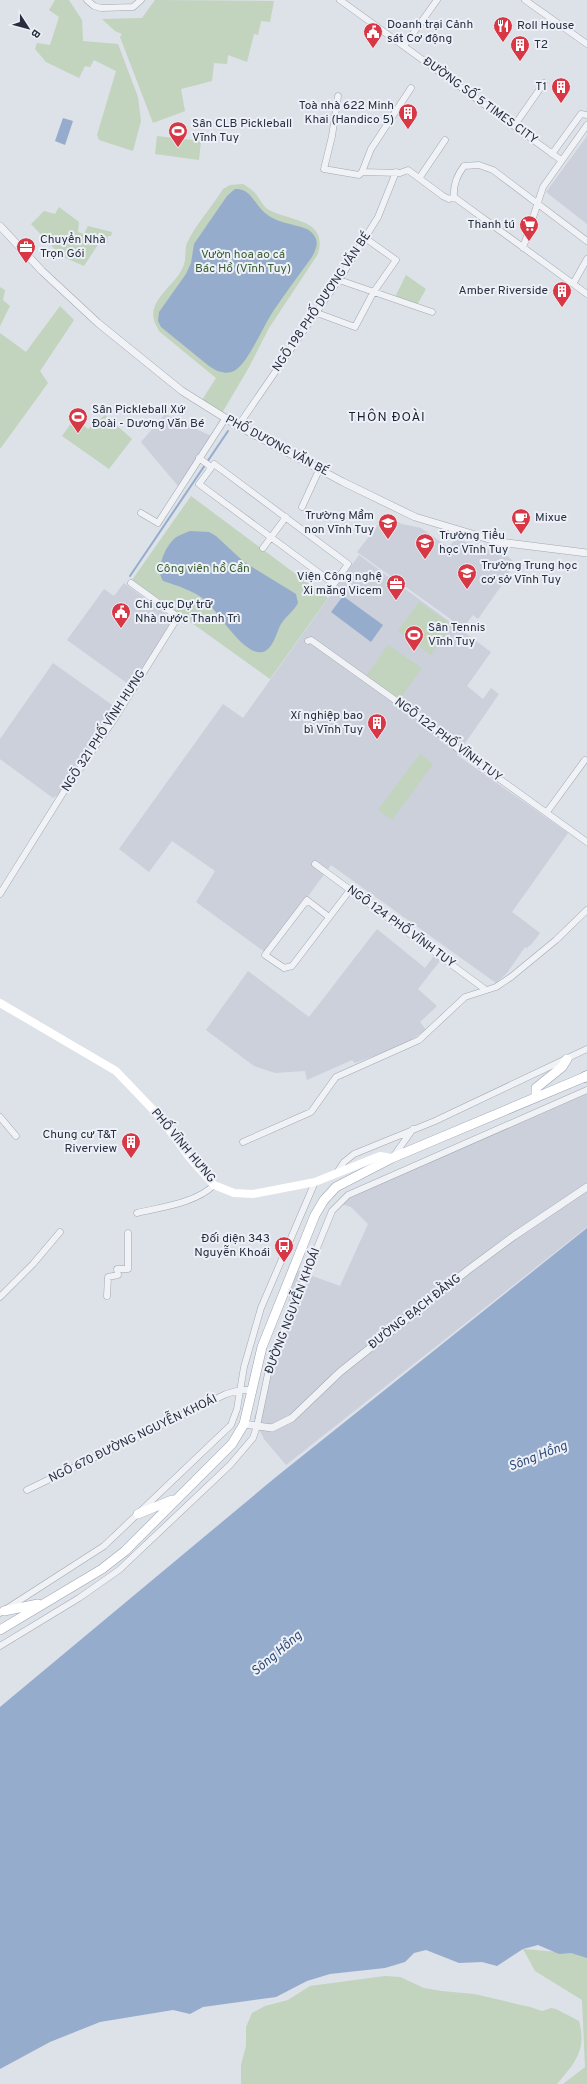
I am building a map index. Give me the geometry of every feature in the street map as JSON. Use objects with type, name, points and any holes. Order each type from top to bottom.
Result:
[{"type":"main road","name":"PHỐ VĨNH HƯNG","points":[[0,1003],[116,1071],[159,1116],[214,1185],[234,1193],[253,1194],[315,1182],[338,1171],[380,1156],[392,1158]]},
{"type":"main road","points":[[536,1096],[536,1088],[562,1067],[567,1060]]},
{"type":"main road","name":"ĐƯỜNG NGUYỄN KHOÁI","points":[[0,1630],[102,1569],[125,1551],[232,1444],[244,1424],[262,1347],[315,1215],[324,1200],[336,1187],[392,1158],[586,1076]]},
{"type":"main road","points":[[138,1514],[177,1498]]},
{"type":"main road","points":[[2,1612],[44,1603]]},
{"type":"street","points":[[87,0],[94,6],[101,8],[133,7],[141,0]]},
{"type":"street","name":"ĐƯỜNG SỐ 5 TIMES CITY","points":[[340,0],[561,160]]},
{"type":"street","points":[[404,46],[437,0]]},
{"type":"street","points":[[525,0],[587,44]]},
{"type":"street","points":[[514,126],[544,83]]},
{"type":"street","points":[[362,172],[371,148],[411,88]]},
{"type":"street","points":[[338,96],[332,136],[324,169],[359,175],[362,172],[396,172],[408,170],[420,177],[443,196],[449,199],[454,197]]},
{"type":"street","points":[[552,154],[581,114],[587,115]]},
{"type":"street","points":[[523,248],[543,187],[587,125]]},
{"type":"street","points":[[420,177],[444,140]]},
{"type":"street","points":[[587,241],[493,170],[479,165],[464,166],[457,174],[453,189],[454,197],[587,294]]},
{"type":"street","name":"NGÕ 198 PHỐ DƯƠNG VĂN BÉ","points":[[238,426],[339,280],[378,217],[396,172]]},
{"type":"street","name":"PHỐ DƯƠNG VĂN BÉ","points":[[0,226],[42,271],[98,323],[182,391],[225,419],[319,470],[422,519],[499,542],[587,553]]},
{"type":"street","points":[[317,313],[355,327],[374,293],[396,260],[365,238]]},
{"type":"street","points":[[573,284],[587,260]]},
{"type":"street","points":[[339,280],[432,312]]},
{"type":"street","points":[[205,462],[214,464],[348,564],[334,584],[199,484],[205,462],[225,419]]},
{"type":"street","points":[[142,513],[158,523],[205,462]]},
{"type":"street","points":[[302,507],[319,470]]},
{"type":"street","points":[[263,548],[286,517]]},
{"type":"street","name":"NGÕ 321 PHỐ VĨNH HƯNG","points":[[0,894],[63,793],[115,718],[178,618],[131,583]]},
{"type":"street","name":"NGÕ 122 PHỐ VĨNH TUY","points":[[308,641],[311,640],[348,666],[587,842]]},
{"type":"street","points":[[546,812],[585,760]]},
{"type":"street","name":"NGÕ 124 PHỐ VĨNH TUY","points":[[315,864],[486,990]]},
{"type":"street","points":[[329,917],[307,900],[265,955],[284,968],[292,966],[350,890]]},
{"type":"street","points":[[243,1142],[310,1112],[336,1077],[419,1040],[465,997],[496,987],[511,977],[556,940],[587,910]]},
{"type":"street","points":[[338,1171],[344,1162],[354,1154],[435,1121],[567,1060],[587,1049]]},
{"type":"street","name":"ĐƯỜNG NGUYỄN KHOÁI","points":[[0,1646],[79,1598],[119,1570],[230,1465],[253,1438],[257,1426],[270,1364],[332,1211],[338,1203],[355,1192],[587,1090]]},
{"type":"street","points":[[0,1117],[16,1136]]},
{"type":"street","points":[[392,1158],[413,1129]]},
{"type":"street","points":[[2,1612],[88,1558],[104,1546],[231,1425],[237,1409],[244,1367],[261,1308],[315,1182]]},
{"type":"street","points":[[137,1212],[169,1206],[206,1193],[214,1185]]},
{"type":"street","name":"ĐƯỜNG BẠCH ĐẰNG","points":[[244,1424],[272,1428],[292,1418],[340,1372],[439,1293],[514,1236],[587,1188]]},
{"type":"street","points":[[0,1297],[33,1264],[60,1232]]},
{"type":"street","points":[[107,1296],[108,1278],[118,1275],[117,1270],[128,1269],[128,1233]]},
{"type":"street","name":"NGÕ 670 ĐƯỜNG NGUYỄN KHOÁI","points":[[27,1490],[185,1412],[226,1394],[240,1390],[251,1390]]},
{"type":"shaded area","points":[[587,136],[587,224],[546,192]]},
{"type":"shaded area","points":[[165,414],[211,436],[178,486],[141,442]]},
{"type":"shaded area","points":[[385,516],[402,524],[421,528],[448,547],[456,539],[489,550],[504,553],[514,562],[506,579],[478,619],[473,615],[463,628],[357,552]]},
{"type":"shaded area","points":[[359,555],[491,652],[467,686],[483,699],[491,688],[499,694],[457,755],[568,833],[512,912],[540,933],[531,945],[527,948],[525,947],[507,973],[496,983],[331,865],[266,953],[196,902],[215,871],[172,841],[149,872],[119,849],[223,704],[243,718]]},
{"type":"shaded area","name":"Chi cục Dự trữ Nhà nước Thanh Trì","points":[[124,583],[173,619],[131,686],[67,640],[104,589],[114,596]]},
{"type":"shaded area","points":[[53,663],[115,707],[61,793],[53,798],[0,759],[0,739]]},
{"type":"shaded area","points":[[377,929],[425,968],[434,956],[440,961],[418,989],[437,1006],[420,1022],[426,1030],[403,1045],[355,1063],[352,1060],[307,1080],[305,1071],[275,1073],[254,1066],[206,1030],[248,971],[309,1017]]},
{"type":"shaded area","points":[[587,1090],[587,1227],[286,1465],[264,1439],[254,1418],[273,1365],[296,1270],[340,1286],[368,1224],[351,1207],[338,1203],[348,1195]]},
{"type":"green space","points":[[55,0],[69,0],[82,20],[83,41],[118,44],[138,97],[141,121],[133,151],[99,140],[97,135],[116,71],[94,60],[90,67],[85,66],[79,78],[46,62],[35,49],[37,43],[50,45],[59,17],[49,10]]},
{"type":"green space","points":[[155,0],[274,1],[270,22],[261,21],[258,35],[254,34],[247,62],[228,55],[227,64],[214,63],[212,81],[181,89],[185,111],[153,123],[120,37],[122,34],[115,31],[102,19],[142,18]]},
{"type":"green space","name":"Sân CLB Pickleball Vĩnh Tuy","points":[[157,136],[201,141],[199,160],[155,154]]},
{"type":"green space","name":"Vườn hoa ao cá Bác Hồ (Vĩnh Tuy)","points":[[243,184],[255,193],[264,206],[269,210],[306,223],[313,228],[318,234],[320,243],[318,254],[269,328],[248,369],[222,413],[202,400],[216,378],[160,332],[155,322],[153,313],[155,305],[160,297],[183,267],[187,243],[199,222],[223,189],[230,185]]},
{"type":"green space","points":[[59,207],[79,222],[78,232],[84,234],[88,226],[112,232],[111,236],[108,236],[107,244],[99,243],[84,266],[61,256],[31,224],[44,211],[55,214]]},
{"type":"green space","points":[[406,275],[426,289],[417,305],[395,297]]},
{"type":"green space","points":[[0,287],[5,290],[3,300],[10,306],[0,326]]},
{"type":"green space","points":[[60,306],[74,320],[40,371],[48,383],[0,449],[0,333],[26,352]]},
{"type":"green space","points":[[105,415],[132,439],[109,469],[62,436],[75,418],[88,429]]},
{"type":"green space","name":"Công viên hồ Cần","points":[[191,496],[328,598],[270,679],[132,580]]},
{"type":"green space","points":[[419,602],[452,625],[431,655],[398,631]]},
{"type":"green space","points":[[388,645],[422,668],[400,699],[366,676]]},
{"type":"green space","points":[[420,754],[433,764],[392,820],[378,810]]},
{"type":"green space","points":[[587,1945],[587,2084],[563,2084],[585,2067],[582,2000],[535,1971],[523,1949],[571,1953]]},
{"type":"green space","points":[[385,1976],[400,1977],[424,1988],[474,1994],[542,2011],[551,2008],[556,2009],[579,2021],[581,2040],[578,2056],[557,2084],[241,2084],[241,2065],[246,2046],[246,2027],[252,2013],[265,2006],[288,2000],[310,1986]]},
{"type":"water","points":[[63,118],[73,121],[65,145],[55,141]]},
{"type":"water","name":"Vườn hoa ao cá Bác Hồ (Vĩnh Tuy)","points":[[235,189],[240,189],[249,194],[261,209],[271,217],[310,231],[315,237],[317,245],[312,257],[270,316],[245,360],[234,371],[224,372],[218,371],[209,366],[161,327],[158,321],[159,312],[186,274],[191,263],[194,244],[227,196]]},
{"type":"water","points":[[190,531],[209,532],[216,536],[244,562],[296,594],[298,603],[281,624],[272,644],[267,650],[263,652],[256,652],[248,647],[231,632],[205,600],[190,591],[163,581],[160,570],[162,558],[165,552],[175,538]]},
{"type":"water","points":[[343,596],[383,625],[371,642],[331,612]]},
{"type":"water","name":"Sông Hồng","points":[[587,1228],[587,1958],[571,1953],[559,1954],[538,1945],[523,1949],[497,1966],[482,1962],[459,1963],[426,1950],[414,1953],[405,1962],[385,1968],[330,1974],[307,1981],[276,1997],[203,2007],[190,2014],[173,2010],[100,2022],[50,2042],[0,2069],[0,1707],[276,1477]]},
{"type":"waterway","points":[[130,576],[228,431]]},
{"type":"place","name":"Roll House","points":[[503,43]]},
{"type":"place","name":"Doanh trại Cảnh sát Cơ động","points":[[373,49]]},
{"type":"place","name":"T2","points":[[520,62]]},
{"type":"place","name":"T1","points":[[561,104]]},
{"type":"place","name":"Toà nhà 622 Minh Khai (Handico 5)","points":[[408,130]]},
{"type":"place","name":"Sân CLB Pickleball Vĩnh Tuy","points":[[178,148]]},
{"type":"place","name":"Thanh tú","points":[[529,242]]},
{"type":"place","name":"Chuyển Nhà Trọn Gói","points":[[26,264]]},
{"type":"place","name":"Amber Riverside","points":[[562,308]]},
{"type":"place","name":"Sân Pickleball Xứ Đoài - Dương Văn Bé","points":[[78,434]]},
{"type":"place","name":"Mixue","points":[[521,535]]},
{"type":"place","name":"Trường Mầm non Vĩnh Tuy","points":[[388,540]]},
{"type":"place","name":"Trường Tiểu học Vĩnh Tuy","points":[[425,560]]},
{"type":"place","name":"Trường Trung học cơ sở Vĩnh Tuy","points":[[467,590]]},
{"type":"place","name":"Viện Công nghệ Xi măng Vicem","points":[[396,601]]},
{"type":"place","name":"Chi cục Dự trữ Nhà nước Thanh Trì","points":[[121,629]]},
{"type":"place","name":"Sân Tennis Vĩnh Tuy","points":[[414,652]]},
{"type":"place","name":"Xí nghiệp bao bì Vĩnh Tuy","points":[[377,740]]},
{"type":"place","name":"Chung cư T&T Riverview","points":[[131,1159]]},
{"type":"place","name":"Đối diện 343 Nguyễn Khoái","points":[[284,1263]]},
{"type":"district","name":"THÔN ĐOÀI","points":[[387,418]]}]
